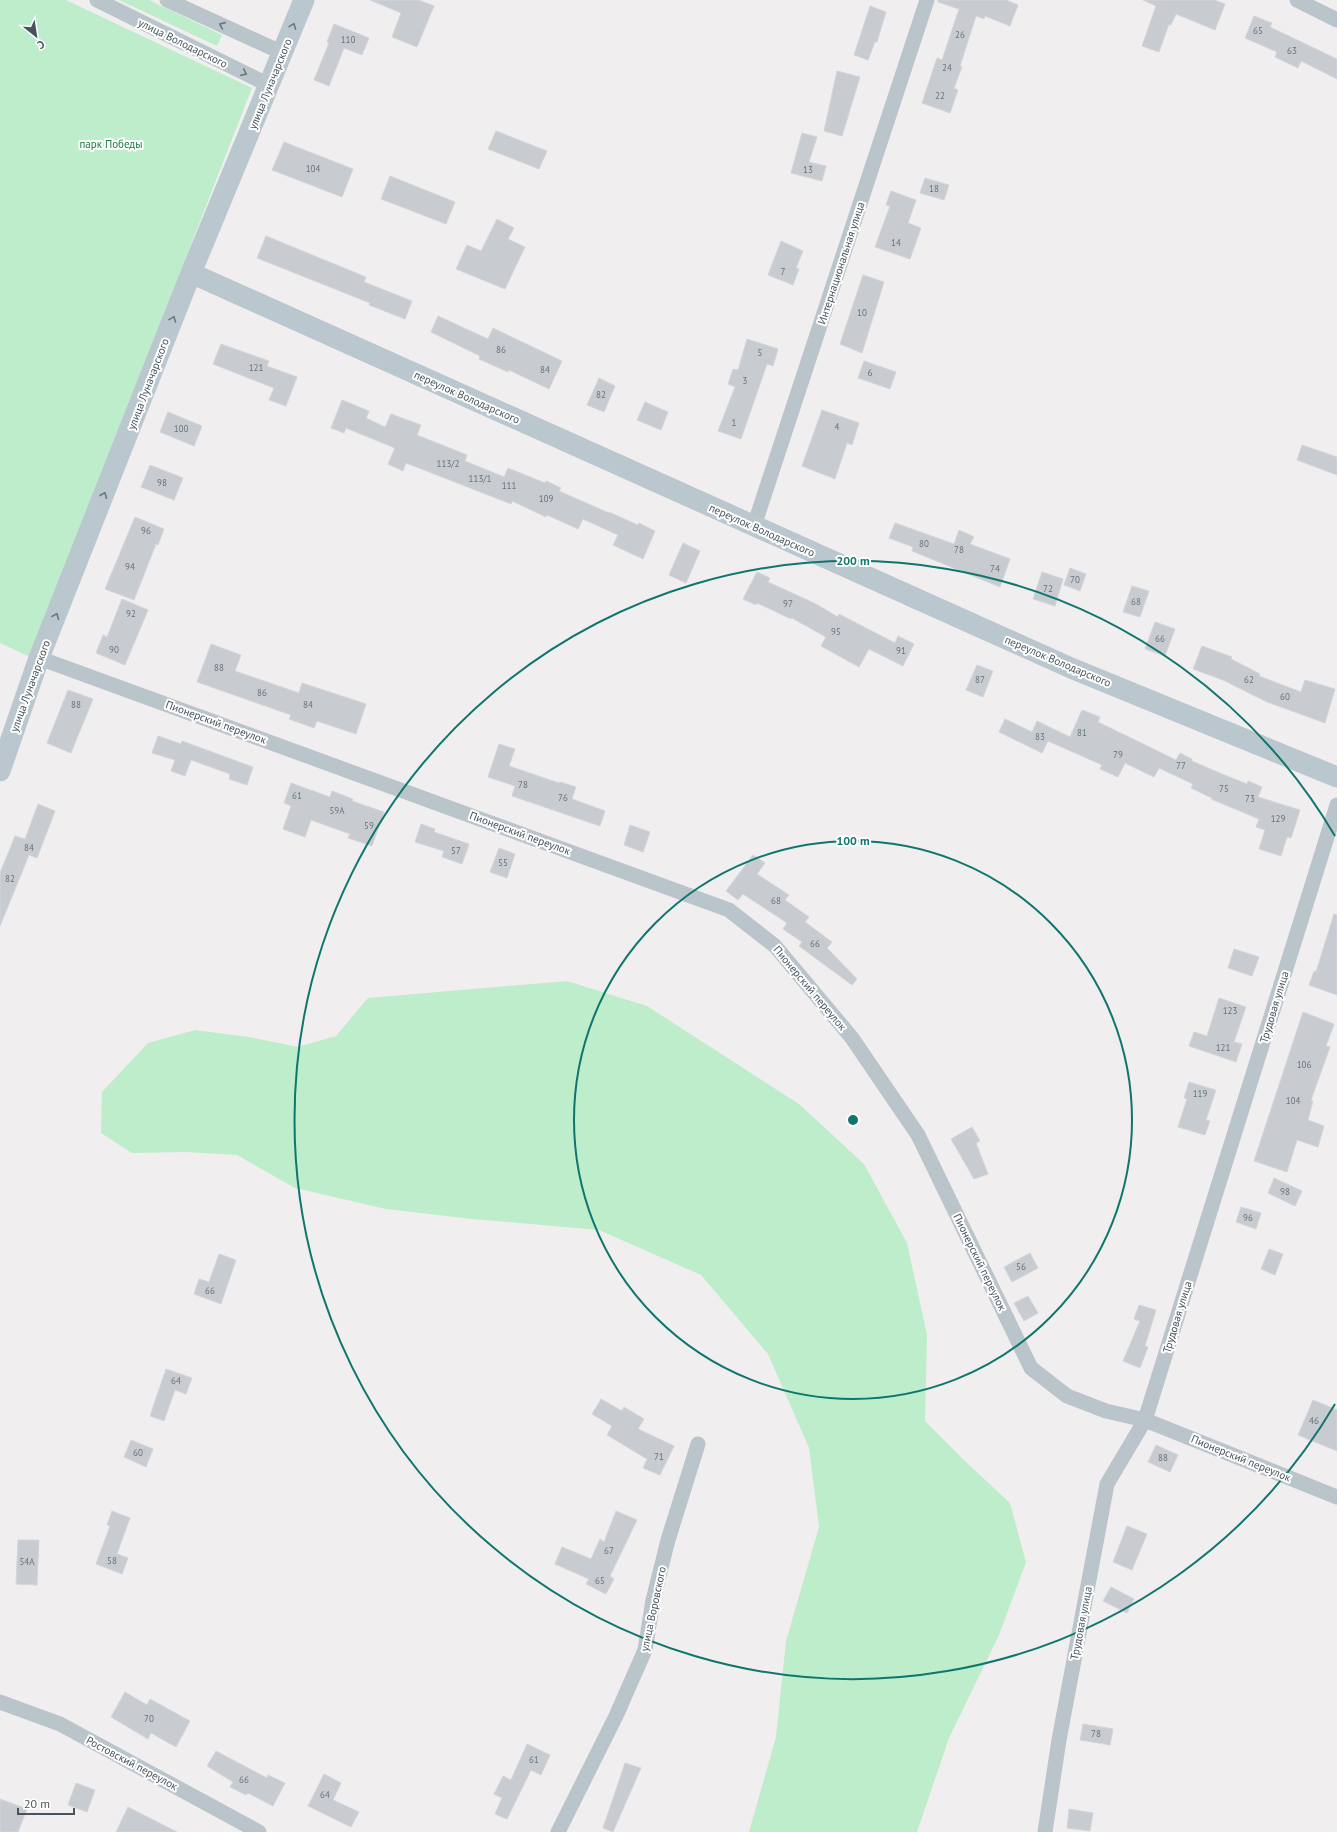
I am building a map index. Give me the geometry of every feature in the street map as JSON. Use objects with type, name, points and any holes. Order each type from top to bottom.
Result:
[{"type":"street","name":"улица Володарского","points":[[96,0],[269,85]]},
{"type":"street","points":[[167,0],[283,53]]},
{"type":"street","name":"улица Луначарского","points":[[0,771],[39,658],[191,273],[304,0]]},
{"type":"street","name":"Интернациональная улица","points":[[754,526],[927,0]]},
{"type":"street","points":[[1297,0],[1337,20]]},
{"type":"street","name":"переулок Володарского","points":[[191,273],[1071,668],[1337,777]]},
{"type":"street","name":"Пионерский переулок","points":[[39,658],[729,910],[776,946],[852,1038],[918,1135],[1031,1368],[1067,1396],[1106,1411],[1145,1420],[1337,1497]]},
{"type":"street","name":"Трудовая улица","points":[[1046,1832],[1059,1740],[1107,1484],[1145,1420],[1337,805]]},
{"type":"street","name":"улица Воровского","points":[[558,1832],[616,1716],[645,1650],[653,1600],[668,1540],[698,1444]]},
{"type":"street","name":"Ростовский переулок","points":[[0,1702],[60,1724],[259,1832]]},
{"type":"green space","name":"парк Победы","points":[[0,0],[66,0],[252,88],[30,657],[0,643]]},
{"type":"green space","points":[[119,0],[149,0],[222,35],[217,46]]},
{"type":"green space","points":[[567,981],[647,1006],[799,1104],[864,1164],[907,1243],[927,1335],[925,1421],[1010,1503],[1026,1562],[999,1635],[949,1738],[917,1832],[749,1832],[776,1737],[786,1641],[819,1527],[809,1448],[768,1354],[701,1275],[599,1230],[472,1219],[386,1209],[295,1188],[237,1155],[186,1152],[132,1153],[101,1133],[102,1092],[148,1043],[195,1030],[249,1037],[298,1047],[336,1036],[368,998]]},
{"type":"building","points":[[370,0],[419,0],[434,6],[417,47],[392,37],[401,13]]},
{"type":"building","points":[[938,0],[1006,0],[1018,5],[1010,26],[985,16],[984,19],[976,16],[960,66],[962,67],[954,88],[958,90],[950,113],[922,103],[937,58],[942,60],[959,9],[938,2]]},
{"type":"building","points":[[1143,0],[1214,0],[1225,4],[1215,30],[1176,14],[1171,25],[1169,24],[1159,52],[1142,46],[1156,6]]},
{"type":"building","points":[[870,6],[886,12],[877,42],[875,42],[868,60],[854,55]]},
{"type":"building","points":[[1254,16],[1272,23],[1270,27],[1337,59],[1337,79],[1301,61],[1298,68],[1275,57],[1277,52],[1245,38]]},
{"type":"building","points":[[334,24],[369,38],[362,55],[344,48],[329,86],[314,80],[329,43],[327,42]]},
{"type":"building","points":[[837,71],[860,77],[842,136],[824,131]]},
{"type":"building","points":[[496,131],[547,151],[539,169],[488,149]]},
{"type":"building","points":[[802,133],[817,137],[809,162],[826,166],[822,181],[791,173]]},
{"type":"building","points":[[284,142],[353,169],[342,197],[272,170]]},
{"type":"building","points":[[390,176],[455,202],[446,224],[381,199]]},
{"type":"building","points":[[925,178],[949,185],[944,200],[920,193]]},
{"type":"building","points":[[891,191],[916,200],[908,223],[921,228],[910,259],[875,247],[890,206],[886,205]]},
{"type":"building","points":[[497,219],[514,228],[508,239],[525,247],[505,289],[456,269],[467,245],[481,251]]},
{"type":"building","points":[[266,236],[366,277],[364,282],[412,301],[405,319],[369,305],[370,303],[257,258]]},
{"type":"building","points":[[781,241],[803,251],[796,268],[799,269],[793,285],[768,275]]},
{"type":"building","points":[[863,275],[884,282],[862,353],[840,344]]},
{"type":"building","points":[[438,316],[488,339],[493,328],[562,361],[549,389],[509,370],[508,372],[479,359],[480,356],[431,332]]},
{"type":"building","points":[[747,339],[778,349],[773,366],[767,364],[741,439],[718,431],[735,387],[728,384],[733,369],[738,370]]},
{"type":"building","points":[[221,344],[269,361],[267,366],[297,377],[286,406],[269,400],[274,388],[213,364]]},
{"type":"building","points":[[864,361],[896,372],[890,389],[858,378]]},
{"type":"building","points":[[599,378],[615,386],[604,412],[587,405]]},
{"type":"building","points":[[342,400],[369,411],[366,418],[385,427],[391,414],[421,425],[417,435],[467,455],[465,461],[504,477],[508,468],[545,483],[546,481],[561,488],[559,491],[638,525],[639,523],[655,531],[643,559],[613,545],[618,535],[583,519],[578,529],[547,515],[546,517],[512,501],[511,504],[406,463],[403,471],[388,464],[395,448],[346,428],[344,433],[331,428]]},
{"type":"building","points":[[645,402],[668,412],[661,430],[637,420]]},
{"type":"building","points":[[822,410],[859,423],[852,445],[847,443],[835,479],[802,466]]},
{"type":"building","points":[[168,412],[202,426],[194,446],[160,432]]},
{"type":"building","points":[[1302,445],[1337,457],[1337,475],[1297,460]]},
{"type":"building","points":[[150,465],[183,478],[174,500],[141,487]]},
{"type":"building","points":[[135,517],[164,529],[158,545],[156,544],[134,600],[105,589]]},
{"type":"building","points":[[895,523],[954,544],[959,530],[974,537],[970,544],[1010,559],[1000,587],[912,551],[913,547],[889,538]]},
{"type":"building","points":[[683,543],[700,551],[686,583],[669,575]]},
{"type":"building","points":[[1070,568],[1086,574],[1080,591],[1064,585]]},
{"type":"building","points":[[757,572],[770,578],[768,582],[814,603],[838,617],[839,614],[895,643],[898,636],[914,644],[903,666],[869,649],[859,667],[821,646],[826,637],[792,618],[791,619],[757,603],[756,605],[743,599]]},
{"type":"building","points":[[1042,572],[1063,579],[1055,606],[1033,599]]},
{"type":"building","points":[[1132,586],[1149,591],[1140,617],[1123,612]]},
{"type":"building","points":[[122,599],[148,610],[125,665],[96,653],[103,635],[107,637]]},
{"type":"building","points":[[1155,622],[1175,629],[1165,656],[1145,649]]},
{"type":"building","points":[[211,644],[241,655],[235,671],[299,693],[302,683],[366,704],[356,734],[317,721],[314,728],[289,719],[291,715],[197,682]]},
{"type":"building","points":[[1202,646],[1232,657],[1231,659],[1260,674],[1259,676],[1301,692],[1305,680],[1335,689],[1325,723],[1267,702],[1223,680],[1193,669]]},
{"type":"building","points":[[977,665],[993,671],[983,697],[966,690]]},
{"type":"building","points":[[68,690],[93,699],[71,753],[47,743]]},
{"type":"building","points":[[1082,710],[1100,717],[1098,722],[1176,760],[1180,753],[1192,759],[1192,761],[1222,774],[1247,784],[1248,781],[1262,787],[1258,797],[1300,810],[1291,838],[1287,837],[1281,856],[1259,849],[1265,830],[1256,827],[1259,819],[1211,799],[1212,798],[1191,788],[1193,784],[1159,768],[1154,777],[1125,763],[1118,777],[1100,769],[1102,765],[1048,741],[1042,753],[999,732],[1005,719],[1032,732],[1037,721],[1070,737]]},
{"type":"building","points":[[158,736],[181,744],[182,741],[253,767],[247,785],[229,779],[230,774],[191,760],[185,776],[171,771],[175,760],[152,753]]},
{"type":"building","points":[[499,744],[515,749],[509,766],[559,783],[560,782],[576,787],[572,799],[605,811],[600,826],[512,796],[515,786],[488,777]]},
{"type":"building","points":[[291,783],[330,797],[332,791],[353,799],[352,801],[384,812],[372,846],[348,838],[350,834],[311,820],[305,837],[283,829],[291,806],[284,803]]},
{"type":"building","points":[[38,804],[55,811],[37,858],[29,855],[0,926],[0,873],[15,836],[25,839]]},
{"type":"building","points":[[421,824],[435,829],[434,832],[469,844],[462,864],[442,857],[444,851],[415,842]]},
{"type":"building","points":[[630,825],[650,832],[643,852],[624,845]]},
{"type":"building","points":[[499,848],[515,854],[507,878],[490,872]]},
{"type":"building","points":[[753,855],[765,863],[757,874],[789,895],[785,900],[809,917],[805,922],[832,942],[827,948],[857,979],[852,985],[799,946],[802,942],[783,929],[787,923],[743,894],[738,900],[726,891]]},
{"type":"building","points":[[1334,914],[1337,915],[1337,995],[1309,985],[1314,971],[1316,972]]},
{"type":"building","points":[[1234,949],[1259,957],[1252,976],[1228,968]]},
{"type":"building","points":[[1219,998],[1246,1007],[1234,1042],[1242,1044],[1236,1062],[1189,1046],[1194,1032],[1207,1036]]},
{"type":"building","points":[[1303,1012],[1334,1024],[1326,1046],[1330,1047],[1311,1100],[1313,1101],[1308,1120],[1324,1126],[1318,1147],[1297,1140],[1287,1172],[1254,1161]]},
{"type":"building","points":[[1189,1082],[1216,1090],[1206,1120],[1210,1121],[1205,1135],[1178,1127],[1187,1099],[1184,1098]]},
{"type":"building","points":[[972,1127],[980,1141],[976,1143],[988,1174],[974,1179],[951,1139]]},
{"type":"building","points":[[1274,1178],[1302,1191],[1295,1206],[1268,1193]]},
{"type":"building","points":[[1241,1207],[1261,1213],[1256,1229],[1236,1222]]},
{"type":"building","points":[[1269,1249],[1283,1254],[1275,1275],[1261,1269]]},
{"type":"building","points":[[1030,1253],[1038,1268],[1012,1282],[1004,1267]]},
{"type":"building","points":[[219,1254],[236,1260],[221,1304],[194,1294],[199,1279],[209,1282]]},
{"type":"building","points":[[1028,1296],[1038,1313],[1024,1321],[1014,1303]]},
{"type":"building","points":[[1139,1305],[1156,1310],[1145,1346],[1148,1347],[1140,1368],[1123,1361],[1140,1321],[1134,1319]]},
{"type":"building","points":[[166,1369],[192,1378],[186,1394],[175,1390],[164,1421],[150,1416]]},
{"type":"building","points":[[601,1399],[622,1411],[624,1407],[644,1419],[638,1429],[674,1446],[660,1475],[643,1468],[647,1459],[607,1435],[612,1426],[592,1414]]},
{"type":"building","points":[[1313,1400],[1337,1410],[1337,1451],[1298,1435]]},
{"type":"building","points":[[131,1440],[153,1449],[146,1467],[124,1457]]},
{"type":"building","points":[[1156,1445],[1178,1455],[1170,1472],[1148,1462]]},
{"type":"building","points":[[112,1511],[130,1518],[117,1554],[128,1558],[122,1574],[96,1564],[110,1526],[107,1525]]},
{"type":"building","points":[[616,1511],[637,1520],[610,1576],[614,1579],[606,1594],[586,1584],[589,1579],[555,1564],[562,1547],[591,1559],[600,1539],[604,1542]]},
{"type":"building","points":[[1127,1526],[1147,1534],[1132,1570],[1113,1562]]},
{"type":"building","points":[[18,1540],[39,1540],[37,1585],[16,1584]]},
{"type":"building","points":[[1111,1587],[1134,1599],[1127,1613],[1103,1601]]},
{"type":"building","points":[[125,1692],[147,1705],[150,1699],[190,1721],[176,1747],[151,1733],[148,1739],[111,1717]]},
{"type":"building","points":[[1083,1724],[1113,1729],[1110,1745],[1080,1740]]},
{"type":"building","points":[[527,1744],[550,1755],[541,1775],[531,1770],[507,1819],[495,1814],[502,1798],[494,1794],[503,1776],[511,1780]]},
{"type":"building","points":[[216,1751],[267,1778],[268,1775],[285,1783],[273,1806],[248,1793],[246,1795],[230,1787],[233,1782],[207,1766]]},
{"type":"building","points":[[625,1763],[641,1768],[613,1832],[603,1828]]},
{"type":"building","points":[[324,1774],[341,1783],[333,1800],[359,1812],[351,1827],[308,1806]]},
{"type":"building","points":[[76,1783],[95,1790],[87,1812],[68,1805]]},
{"type":"building","points":[[0,1799],[27,1809],[18,1832],[0,1832]]},
{"type":"building","points":[[128,1807],[177,1832],[116,1832]]},
{"type":"building","points":[[1069,1809],[1093,1813],[1090,1831],[1067,1828]]}]
